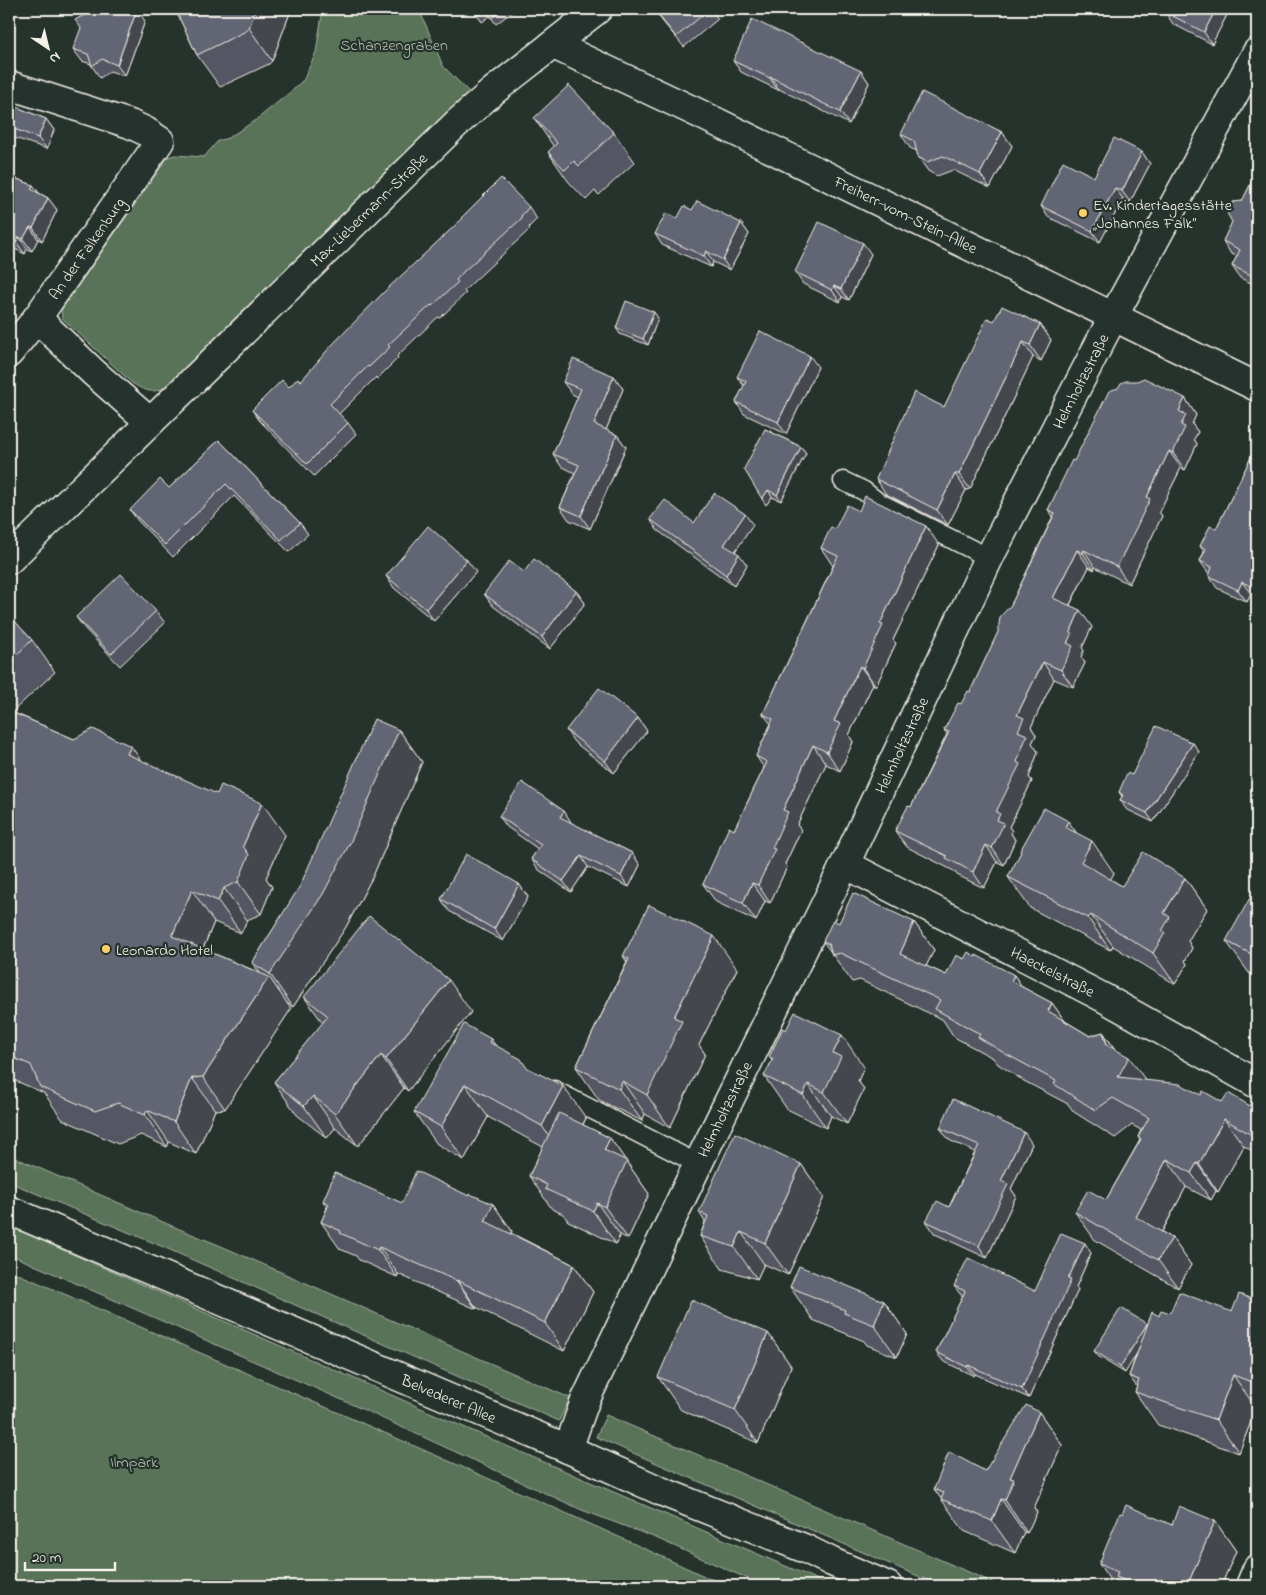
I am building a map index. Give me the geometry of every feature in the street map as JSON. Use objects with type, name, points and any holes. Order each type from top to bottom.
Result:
[{"type":"street","name":"Max-Liebermann-Straße","points":[[9,560],[456,124],[492,92],[598,9]]},
{"type":"street","name":"Freiherr-vom-Stein-Allee","points":[[554,45],[1114,315],[1257,387]]},
{"type":"street","name":"Helmholtzstraße","points":[[568,1449],[585,1401],[698,1164],[845,864],[989,558],[1114,315],[1257,52]]},
{"type":"street","name":"An der Falkenburg","points":[[9,85],[130,124],[160,141],[37,318],[9,353]]},
{"type":"street","points":[[37,318],[93,372],[150,422]]},
{"type":"street","name":"Haeckelstraße","points":[[845,864],[1104,998],[1257,1084]]},
{"type":"street","name":"Belvederer Allee","points":[[9,1210],[568,1449],[663,1492],[806,1549],[888,1586]]},
{"type":"street","points":[[1250,1586],[1257,1570]]},
{"type":"lane","points":[[843,482],[864,491],[878,502],[989,558]]},
{"type":"lane","points":[[554,1090],[698,1164]]},
{"type":"green space","name":"Schanzengraben","points":[[323,9],[419,9],[443,66],[471,94],[173,384],[157,391],[143,389],[132,383],[62,318],[61,310],[168,157],[175,155],[204,157],[218,141],[228,138],[256,120],[304,79],[316,52]]},
{"type":"green space","points":[[9,1155],[570,1398],[559,1421],[161,1246],[9,1182]]},
{"type":"green space","points":[[9,1226],[509,1447],[832,1586],[764,1586],[656,1538],[582,1510],[349,1403],[9,1254]]},
{"type":"green space","name":"Ilmpark","points":[[9,1270],[458,1465],[726,1586],[9,1586]]},
{"type":"green space","points":[[606,1415],[1001,1586],[941,1586],[596,1437]]},
{"type":"building","points":[[88,9],[137,9],[117,65],[102,59],[92,66],[88,54],[73,49],[81,28],[75,20],[86,14]]},
{"type":"building","points":[[175,9],[256,9],[246,31],[197,55]]},
{"type":"building","points":[[473,9],[504,9],[492,18],[485,10],[478,15]]},
{"type":"building","points":[[659,9],[710,9],[676,37],[655,11]]},
{"type":"building","points":[[1167,9],[1216,9],[1204,32],[1165,12]]},
{"type":"building","points":[[752,19],[861,71],[840,112],[771,77],[733,61]]},
{"type":"building","points":[[569,85],[614,133],[579,166],[574,161],[565,170],[548,152],[557,143],[534,118]]},
{"type":"building","points":[[922,92],[1002,132],[980,174],[943,156],[927,162],[918,157],[914,141],[901,134]]},
{"type":"building","points":[[9,104],[46,119],[38,138],[9,127]]},
{"type":"building","points":[[1114,138],[1142,152],[1122,191],[1115,188],[1092,231],[1041,206],[1063,161],[1094,177]]},
{"type":"building","points":[[1257,171],[1257,287],[1254,286],[1251,275],[1232,266],[1240,250],[1223,241],[1232,222],[1227,213],[1233,202],[1242,201]]},
{"type":"building","points":[[9,176],[33,185],[31,189],[48,198],[33,228],[30,227],[23,239],[19,237],[16,242],[9,238]]},
{"type":"building","points":[[501,178],[529,207],[521,216],[522,218],[463,272],[456,280],[458,282],[388,345],[390,347],[330,404],[348,423],[307,464],[252,410],[282,380],[289,387],[298,378],[301,381],[331,346],[387,289],[462,219]]},
{"type":"building","points":[[697,201],[741,223],[723,260],[706,251],[704,256],[655,234],[666,213],[677,219],[684,206],[692,210]]},
{"type":"building","points":[[819,222],[863,243],[841,289],[834,286],[832,290],[795,272]]},
{"type":"building","points":[[626,301],[654,312],[643,339],[616,328]]},
{"type":"building","points":[[1002,306],[1040,324],[1030,345],[1023,342],[959,474],[955,474],[937,510],[876,479],[914,392],[944,407],[987,318],[994,321]]},
{"type":"building","points":[[760,331],[810,356],[778,422],[736,402],[746,381],[737,377]]},
{"type":"building","points":[[573,359],[614,376],[594,424],[617,435],[581,516],[560,507],[579,465],[553,454],[581,389],[563,382]]},
{"type":"building","points":[[1144,378],[1185,398],[1179,411],[1186,415],[1181,425],[1185,427],[1173,453],[1169,451],[1147,497],[1150,499],[1117,567],[1084,550],[1083,553],[1077,550],[1053,598],[1080,610],[1067,643],[1073,646],[1061,670],[1043,662],[1017,715],[1024,718],[1018,731],[1027,735],[1017,762],[1020,764],[996,812],[1000,814],[997,820],[1004,823],[992,848],[986,845],[973,872],[946,858],[947,856],[895,831],[908,806],[911,807],[949,732],[944,730],[958,703],[961,704],[968,691],[970,692],[998,632],[1000,617],[1011,605],[1055,513],[1048,510],[1109,391],[1118,388],[1121,383],[1126,381],[1137,381]]},
{"type":"building","points":[[765,429],[801,447],[777,495],[768,490],[762,499],[744,469]]},
{"type":"building","points":[[219,440],[300,523],[281,540],[226,484],[165,545],[130,510],[160,479],[169,488]]},
{"type":"building","points":[[1257,445],[1257,589],[1242,582],[1238,590],[1209,576],[1212,567],[1200,561],[1206,549],[1200,546],[1210,526],[1216,529]]},
{"type":"building","points":[[714,493],[745,514],[724,545],[739,554],[726,575],[650,519],[665,500],[694,523]]},
{"type":"building","points":[[865,496],[926,526],[880,624],[883,625],[863,668],[860,666],[834,721],[841,724],[827,752],[813,745],[783,810],[788,812],[772,848],[775,849],[758,885],[752,883],[743,903],[703,884],[729,827],[734,830],[767,762],[756,756],[773,719],[763,714],[838,556],[821,548],[831,527],[835,529],[847,505],[859,511]]},
{"type":"building","points":[[428,526],[467,560],[426,609],[386,576]]},
{"type":"building","points":[[534,559],[576,591],[542,637],[484,594],[509,561],[524,572]]},
{"type":"building","points":[[121,574],[156,611],[111,654],[76,617]]},
{"type":"building","points":[[9,615],[32,640],[9,662]]},
{"type":"building","points":[[599,688],[638,718],[605,761],[566,730]]},
{"type":"building","name":"Leonardo Hotel","points":[[9,711],[74,739],[93,729],[131,746],[127,754],[217,794],[221,785],[262,803],[243,846],[249,855],[238,882],[224,888],[218,901],[192,890],[172,936],[269,977],[203,1077],[192,1078],[174,1122],[147,1110],[145,1115],[118,1103],[95,1111],[40,1087],[31,1065],[9,1056]]},
{"type":"building","points":[[374,719],[399,730],[350,843],[323,894],[270,974],[252,963],[300,886]]},
{"type":"building","points":[[1156,726],[1193,743],[1147,813],[1120,800],[1123,795],[1119,792],[1127,773],[1132,775]]},
{"type":"building","points":[[522,782],[564,811],[560,817],[632,853],[621,876],[581,856],[563,881],[531,859],[541,845],[499,816]]},
{"type":"building","points":[[1044,808],[1068,821],[1065,827],[1092,841],[1081,862],[1122,886],[1143,852],[1185,878],[1164,913],[1170,917],[1162,931],[1165,933],[1153,953],[1091,915],[1088,918],[1008,877]]},
{"type":"building","points":[[466,854],[519,884],[494,929],[441,899]]},
{"type":"building","points":[[853,893],[914,922],[900,954],[946,975],[956,955],[964,959],[968,952],[976,957],[976,955],[1014,975],[1011,981],[1052,1003],[1048,1011],[1090,1036],[1103,1032],[1107,1045],[1129,1057],[1118,1077],[1180,1084],[1201,1095],[1203,1091],[1222,1102],[1228,1093],[1257,1110],[1257,1138],[1224,1119],[1199,1164],[1197,1163],[1191,1173],[1167,1159],[1136,1217],[1172,1238],[1158,1260],[1075,1212],[1088,1190],[1106,1200],[1141,1139],[1138,1137],[1149,1118],[1113,1098],[1095,1110],[1054,1084],[1056,1081],[1004,1053],[978,1037],[980,1034],[935,1009],[940,1000],[840,953],[832,955],[829,944],[823,941],[833,920],[839,923]]},
{"type":"building","points":[[1250,898],[1257,902],[1257,957],[1226,941]]},
{"type":"building","points":[[649,905],[714,936],[674,1017],[682,1021],[647,1095],[622,1081],[619,1089],[576,1067],[629,959],[623,956]]},
{"type":"building","points":[[369,916],[449,980],[386,1059],[381,1055],[335,1114],[313,1096],[304,1106],[274,1082],[328,1016],[304,997]]},
{"type":"building","points":[[795,1012],[842,1035],[833,1053],[841,1057],[824,1092],[808,1084],[803,1095],[764,1076],[773,1059],[769,1057],[783,1028],[786,1030]]},
{"type":"building","points":[[464,1024],[491,1039],[489,1042],[521,1059],[526,1067],[563,1086],[542,1126],[465,1084],[441,1127],[414,1112]]},
{"type":"building","points":[[953,1099],[1024,1132],[1001,1181],[1008,1184],[979,1246],[926,1221],[937,1201],[949,1207],[979,1145],[940,1128]]},
{"type":"building","points":[[559,1113],[610,1138],[604,1150],[627,1161],[605,1207],[597,1203],[593,1211],[545,1189],[547,1185],[529,1176]]},
{"type":"building","points":[[735,1133],[801,1164],[765,1243],[741,1232],[734,1247],[700,1236],[708,1216],[699,1212]]},
{"type":"building","points":[[416,1171],[469,1196],[470,1194],[493,1204],[485,1221],[574,1265],[545,1323],[457,1280],[379,1247],[378,1250],[321,1222],[329,1204],[323,1201],[335,1173],[402,1203]]},
{"type":"building","points":[[1061,1233],[1085,1243],[1068,1279],[1071,1280],[1022,1389],[968,1365],[967,1367],[936,1352],[965,1291],[954,1286],[968,1258],[1035,1291]]},
{"type":"building","points":[[799,1266],[884,1301],[874,1325],[844,1313],[845,1310],[790,1287]]},
{"type":"building","points":[[1179,1292],[1232,1312],[1239,1294],[1257,1301],[1257,1384],[1233,1375],[1216,1420],[1135,1392],[1139,1380],[1129,1376],[1152,1312],[1159,1316],[1161,1310],[1170,1313]]},
{"type":"building","points":[[691,1300],[768,1333],[735,1410],[658,1377]]},
{"type":"building","points":[[1121,1308],[1147,1324],[1120,1367],[1094,1351]]},
{"type":"building","points":[[1026,1405],[1039,1412],[1010,1478],[1014,1479],[1005,1500],[1001,1499],[992,1521],[941,1499],[944,1493],[934,1489],[949,1452],[985,1471]]},
{"type":"building","points":[[1126,1505],[1172,1525],[1179,1506],[1215,1521],[1187,1586],[1139,1586],[1116,1577],[1118,1572],[1099,1564],[1120,1513],[1122,1514]]},
{"type":"place","name":"Ev. Kindertagesstätte „Johannes Falk”","points":[[1083,213]]},
{"type":"place","name":"Leonardo Hotel","points":[[106,949]]}]
